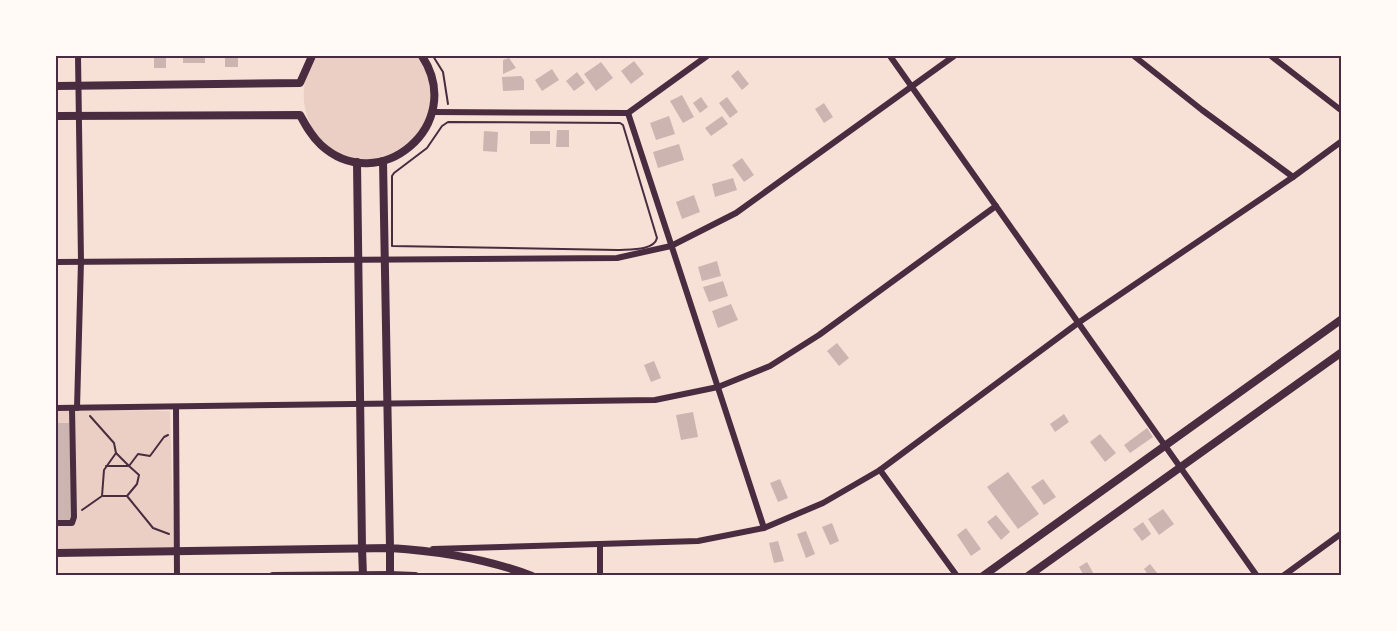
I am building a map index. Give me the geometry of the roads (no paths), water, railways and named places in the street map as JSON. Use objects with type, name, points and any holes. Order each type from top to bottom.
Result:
[{"type":"main road","points":[[362,548],[363,575]]},
{"type":"main road","points":[[56,553],[390,548],[390,575],[273,576]]},
{"type":"street","points":[[56,523],[72,523],[74,517],[81,261],[78,56]]},
{"type":"street","points":[[56,86],[300,83],[312,56]]},
{"type":"street","points":[[56,116],[300,115],[309,132],[322,146],[339,156],[357,162],[383,161],[409,148],[424,131],[433,112],[432,74],[422,56]]},
{"type":"street","points":[[433,112],[628,113],[707,56]]},
{"type":"street","points":[[890,56],[1257,576]]},
{"type":"street","points":[[56,262],[616,258],[672,246],[736,213],[954,56]]},
{"type":"street","points":[[1134,56],[1293,177]]},
{"type":"street","points":[[1271,56],[1341,111]]},
{"type":"street","points":[[628,113],[764,528]]},
{"type":"street","points":[[420,550],[698,541],[764,528],[823,503],[880,470],[1078,323],[1293,177],[1341,141]]},
{"type":"street","points":[[383,161],[390,548],[471,557],[532,576]]},
{"type":"street","points":[[357,162],[362,548]]},
{"type":"street","points":[[56,408],[655,400],[718,387],[770,366],[819,335],[996,206]]},
{"type":"street","points":[[983,576],[1341,319]]},
{"type":"street","points":[[1028,576],[1341,352]]},
{"type":"street","points":[[176,407],[177,576]]},
{"type":"street","points":[[880,470],[957,576]]},
{"type":"street","points":[[1283,576],[1341,533]]},
{"type":"street","points":[[600,544],[600,576]]},
{"type":"street","points":[[390,575],[415,576]]}]
